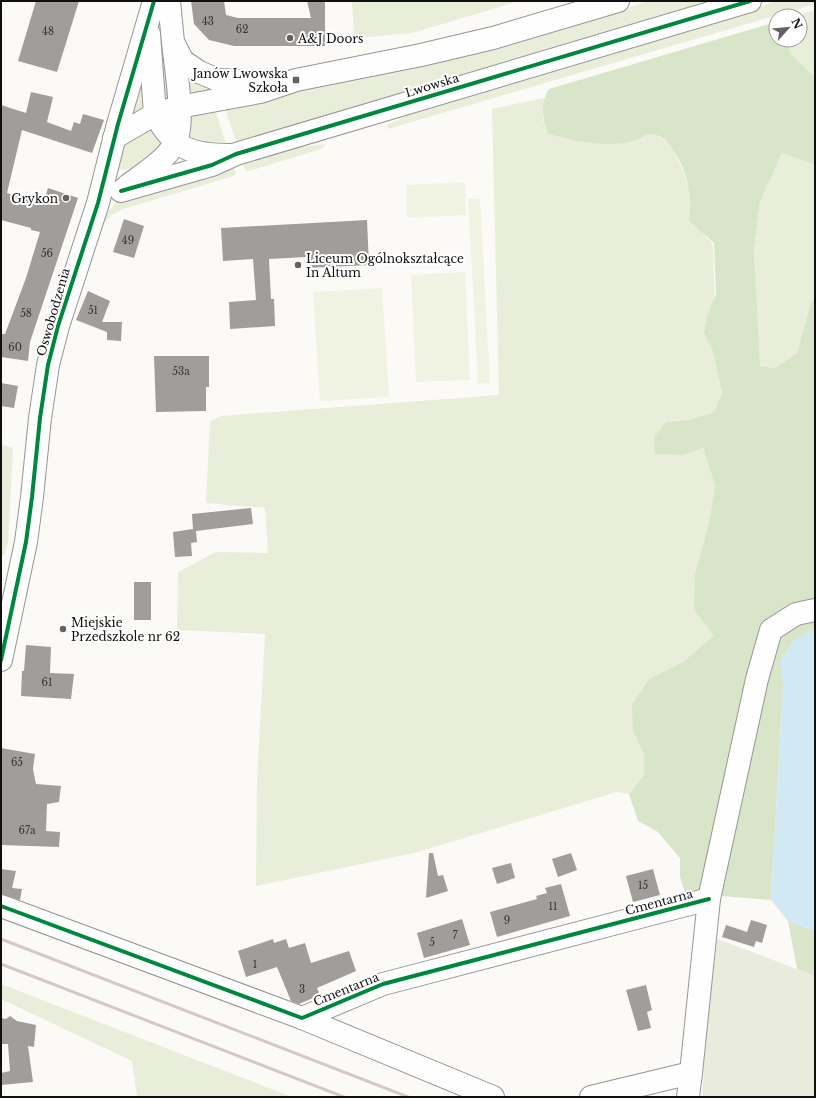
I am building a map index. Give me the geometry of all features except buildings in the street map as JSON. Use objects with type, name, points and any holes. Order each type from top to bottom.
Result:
[{"type":"street","points":[[98,203],[121,191],[153,166],[176,142],[179,124],[179,107],[169,1]]},
{"type":"street","points":[[114,138],[155,114],[179,107],[260,92],[296,80],[422,55],[493,38],[618,1]]},
{"type":"street","name":"Lwowska","points":[[121,191],[212,165],[233,155],[750,1]]},
{"type":"street","name":"Oswobodzenia","points":[[151,11],[155,114]]},
{"type":"street","name":"Oswobodzenia","points":[[1,660],[26,542],[40,418],[48,364],[58,326],[98,203],[114,138],[151,11]]},
{"type":"street","points":[[173,42],[183,61],[199,72],[218,80],[259,82],[296,80]]},
{"type":"street","name":"Lwowska","points":[[155,114],[160,125],[176,142],[190,150],[206,155],[233,155]]},
{"type":"street","name":"Cmentarna","points":[[688,1097],[709,899],[757,679],[771,630],[796,614],[815,610]]},
{"type":"street","name":"Cmentarna","points":[[302,1018],[383,984],[709,899]]},
{"type":"street","name":"Cmentarna","points":[[1,906],[302,1018],[493,1097]]},
{"type":"street","points":[[591,1097],[690,1073]]},
{"type":"green space","points":[[352,1],[512,1],[513,3],[412,33],[354,38]]},
{"type":"green space","points":[[650,1],[717,1],[237,144],[224,105],[487,49]]},
{"type":"green space","points":[[778,1],[815,1],[815,4],[801,8],[768,8],[768,18],[388,129],[387,125],[425,107]]},
{"type":"green space","points":[[815,10],[815,77],[791,54],[789,48],[808,48],[808,12]]},
{"type":"green space","points":[[159,21],[164,21],[172,102],[163,105],[157,43]]},
{"type":"green space","points":[[768,24],[768,48],[789,48],[791,54],[815,77],[815,165],[782,153],[760,202],[754,249],[760,366],[775,368],[797,353],[811,302],[815,299],[815,631],[810,631],[781,661],[783,685],[771,900],[685,893],[680,877],[680,858],[658,832],[638,821],[629,794],[644,775],[644,754],[633,731],[632,705],[649,679],[683,662],[714,635],[694,610],[695,575],[710,517],[715,485],[703,448],[683,455],[655,454],[654,437],[666,422],[689,420],[714,412],[722,393],[713,351],[704,333],[707,316],[716,294],[714,243],[689,221],[690,198],[688,183],[678,158],[668,143],[662,138],[652,134],[648,134],[633,141],[601,144],[568,139],[548,134],[544,122],[543,105],[549,89]]},
{"type":"green space","points":[[141,60],[148,107],[130,119]]},
{"type":"green space","points":[[187,73],[210,84],[210,94],[192,95]]},
{"type":"green space","points":[[544,98],[543,120],[548,134],[568,139],[634,141],[646,134],[657,135],[672,146],[693,200],[689,221],[701,231],[713,245],[716,354],[722,393],[714,412],[689,420],[667,422],[683,455],[703,448],[715,485],[710,517],[701,550],[714,635],[683,662],[649,679],[633,731],[644,754],[644,775],[629,794],[617,792],[414,853],[256,886],[257,780],[265,634],[177,630],[178,572],[216,552],[268,553],[265,508],[206,503],[210,421],[221,416],[499,395],[492,109]]},
{"type":"green space","points":[[214,107],[227,146],[208,146],[188,137],[190,113]]},
{"type":"green space","points":[[148,122],[165,139],[161,145],[150,157],[136,167],[121,170],[114,168],[120,145]]},
{"type":"green space","points":[[325,144],[325,146],[318,150],[249,171],[245,170],[242,162],[283,149]]},
{"type":"green space","points":[[782,153],[815,165],[815,299],[811,302],[797,353],[775,368],[759,366],[754,249],[760,202]]},
{"type":"green space","points":[[233,164],[236,173],[234,176],[123,209],[111,215],[106,222],[102,219],[119,200]]},
{"type":"green space","points":[[465,182],[466,215],[407,218],[406,185]]},
{"type":"green space","points":[[468,199],[480,199],[490,383],[478,384]]},
{"type":"green space","points":[[465,272],[470,380],[416,382],[411,275]]},
{"type":"green space","points":[[382,288],[389,397],[320,401],[313,292]]},
{"type":"green space","points":[[1,444],[13,448],[8,543],[4,555],[1,555]]},
{"type":"green space","points":[[788,921],[815,931],[815,976],[797,969]]},
{"type":"green space","points":[[1,984],[292,1097],[137,1097],[132,1061],[1,999]]},
{"type":"shaded area","points":[[715,938],[815,976],[815,1097],[702,1097],[704,1064],[701,1055]]},
{"type":"water","points":[[810,631],[815,631],[815,931],[788,921],[771,900],[783,685],[780,661],[793,641]]},
{"type":"railway","points":[[1,939],[408,1097]]},
{"type":"railway","points":[[1,964],[344,1097]]},
{"type":"cycle path","points":[[1,660],[26,542],[40,418],[48,365],[58,326],[98,203],[118,124],[154,1]]},
{"type":"cycle path","points":[[121,191],[212,165],[236,154],[750,1]]},
{"type":"cycle path","points":[[1,906],[302,1018],[383,984],[709,899]]},
{"type":"place","name":"A&J Doors","points":[[290,38]]},
{"type":"place","name":"Janów Lwowska Szkoła","points":[[296,80]]},
{"type":"place","name":"Grykon","points":[[66,198]]},
{"type":"place","name":"Liceum Ogólnokształcące In Altum","points":[[298,265]]},
{"type":"place","name":"Miejskie Przedszkole nr 62","points":[[63,629]]}]
